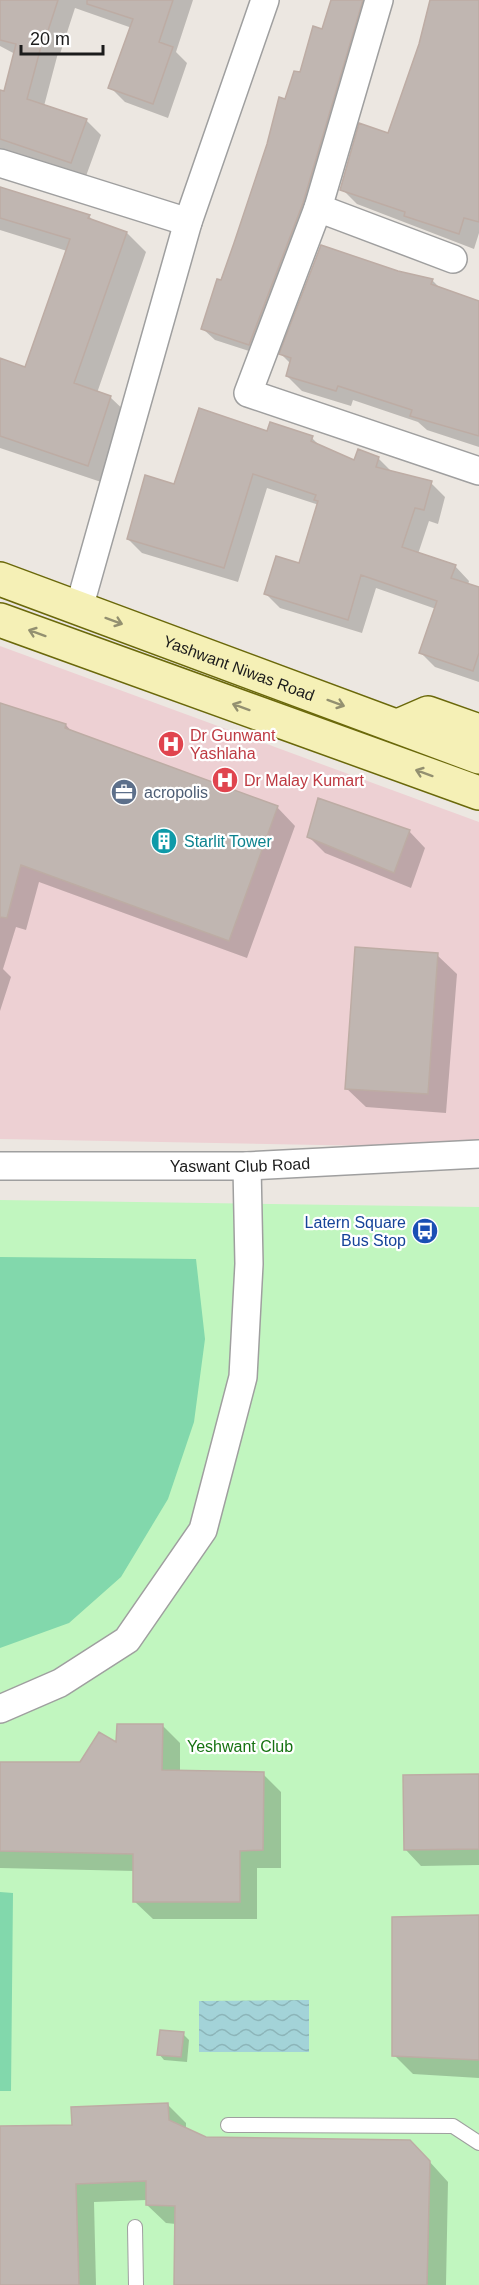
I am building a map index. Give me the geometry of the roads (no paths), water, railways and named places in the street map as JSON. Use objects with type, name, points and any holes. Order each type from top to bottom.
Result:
[{"type":"main road","name":"Yashwant Niwas Road","points":[[0,579],[479,757]]},
{"type":"main road","points":[[0,620],[476,794]]},
{"type":"main road","points":[[398,726],[428,713],[479,731]]},
{"type":"street","points":[[79,608],[188,222],[265,0]]},
{"type":"street","points":[[379,0],[318,208],[248,393],[479,471]]},
{"type":"street","points":[[0,163],[188,222]]},
{"type":"street","points":[[318,208],[453,259]]},
{"type":"street","name":"Yaswant Club Road","points":[[0,1166],[247,1166],[479,1154]]},
{"type":"street","points":[[0,1709],[60,1683],[127,1640],[203,1530],[243,1377],[249,1264],[247,1166]]},
{"type":"lane","points":[[228,2126],[453,2126],[479,2143]]},
{"type":"lane","points":[[135,2227],[136,2285]]},
{"type":"water","points":[[309,2000],[309,2052],[199,2052],[199,2001]]},
{"type":"place","name":"Dr Gunwant Yashlaha","points":[[171,744]]},
{"type":"place","name":"Dr Malay Kumart","points":[[225,780]]},
{"type":"place","name":"acropolis","points":[[124,792]]},
{"type":"place","name":"Starlit Tower","points":[[164,841]]},
{"type":"place","name":"Latern Square Bus Stop","points":[[425,1231]]},
{"type":"park label","name":"Yeshwant Club","points":[[240,1746]]}]
